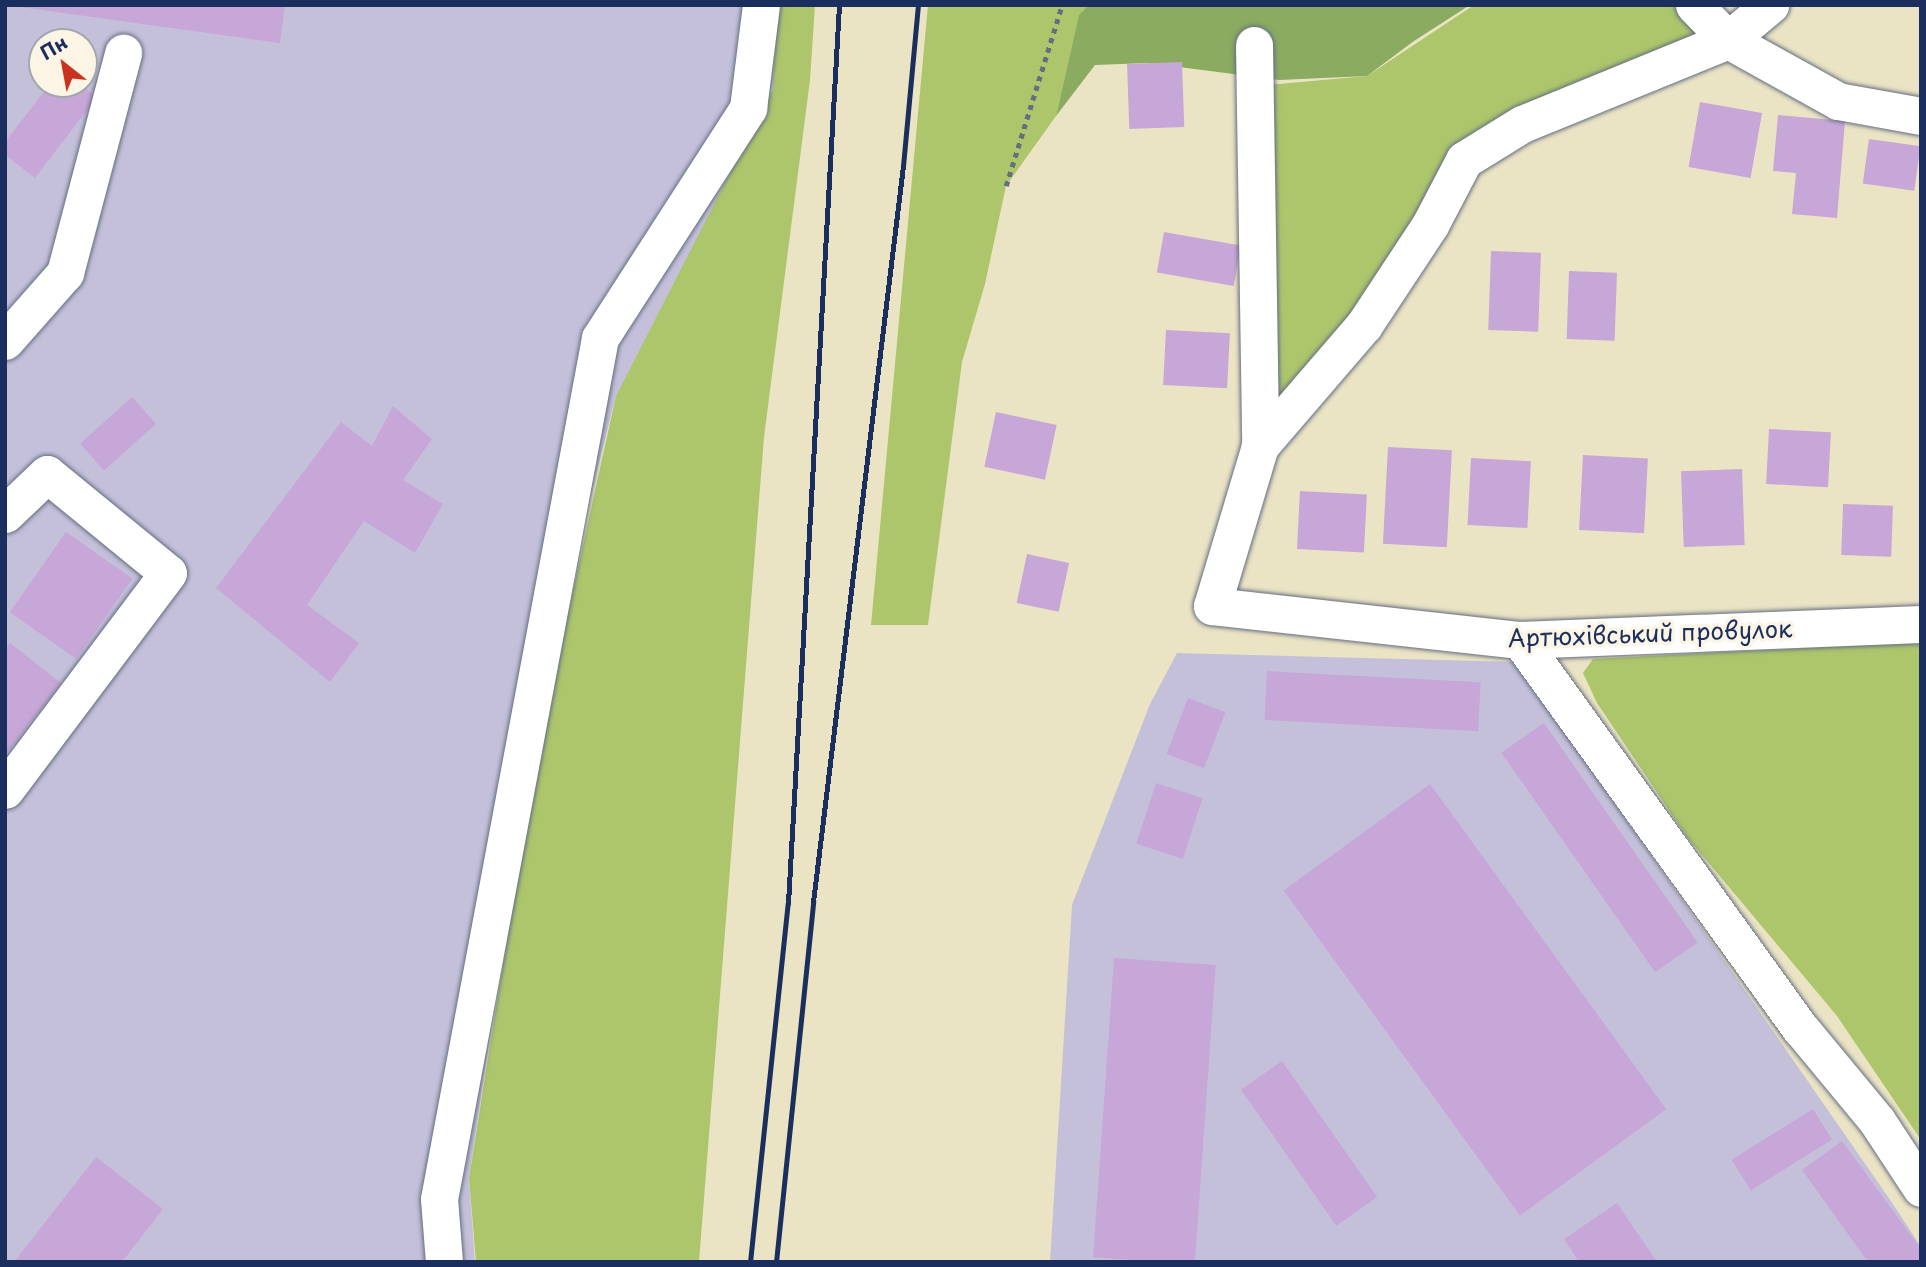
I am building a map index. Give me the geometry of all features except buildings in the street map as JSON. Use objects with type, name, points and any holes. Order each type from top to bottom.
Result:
[{"type":"street","points":[[444,1262],[439,1199],[600,338],[748,108],[761,5]]},
{"type":"street","points":[[1694,5],[1728,40],[1838,101],[1921,116]]},
{"type":"street","points":[[1260,446],[1364,325],[1430,225],[1464,160],[1521,124],[1728,40],[1770,5]]},
{"type":"street","points":[[1254,45],[1260,446]]},
{"type":"street","points":[[5,341],[65,273],[123,53]]},
{"type":"street","name":"Артюхівський провулок","points":[[1260,446],[1212,606],[1520,640],[1921,624]]},
{"type":"street","points":[[5,514],[47,474],[168,573],[5,790]]},
{"type":"street","points":[[1520,640],[1801,1030],[1877,1121],[1921,1188]]},
{"type":"path","points":[[1006,186],[1062,5]]},
{"type":"shaded area","points":[[5,5],[788,5],[780,70],[707,248],[616,396],[560,617],[506,928],[469,1178],[475,1262],[5,1262]]},
{"type":"shaded area","points":[[1177,653],[1517,662],[1893,1204],[1921,1247],[1921,1262],[1046,1262],[1050,1261],[1072,905],[1150,704]]},
{"type":"green space","points":[[776,5],[815,5],[810,80],[764,437],[699,1262],[476,1262],[469,1178],[535,763],[616,396],[773,89]]},
{"type":"green space","points":[[928,5],[1098,5],[1079,16],[1056,116],[1006,186],[985,284],[962,362],[928,625],[871,625]]},
{"type":"green space","points":[[1089,5],[1470,5],[1414,41],[1367,76],[1279,80],[1148,63],[1095,65],[1056,116],[1079,15]]},
{"type":"green space","points":[[1474,5],[1694,5],[1728,40],[1510,119],[1260,446],[1255,86],[1367,76]]},
{"type":"green space","points":[[1921,642],[1921,1140],[1837,1016],[1687,837],[1597,703],[1583,673],[1593,659]]},
{"type":"railway","points":[[750,1262],[788,903],[839,5]]},
{"type":"railway","points":[[776,1262],[813,902],[903,166],[918,5]]}]
